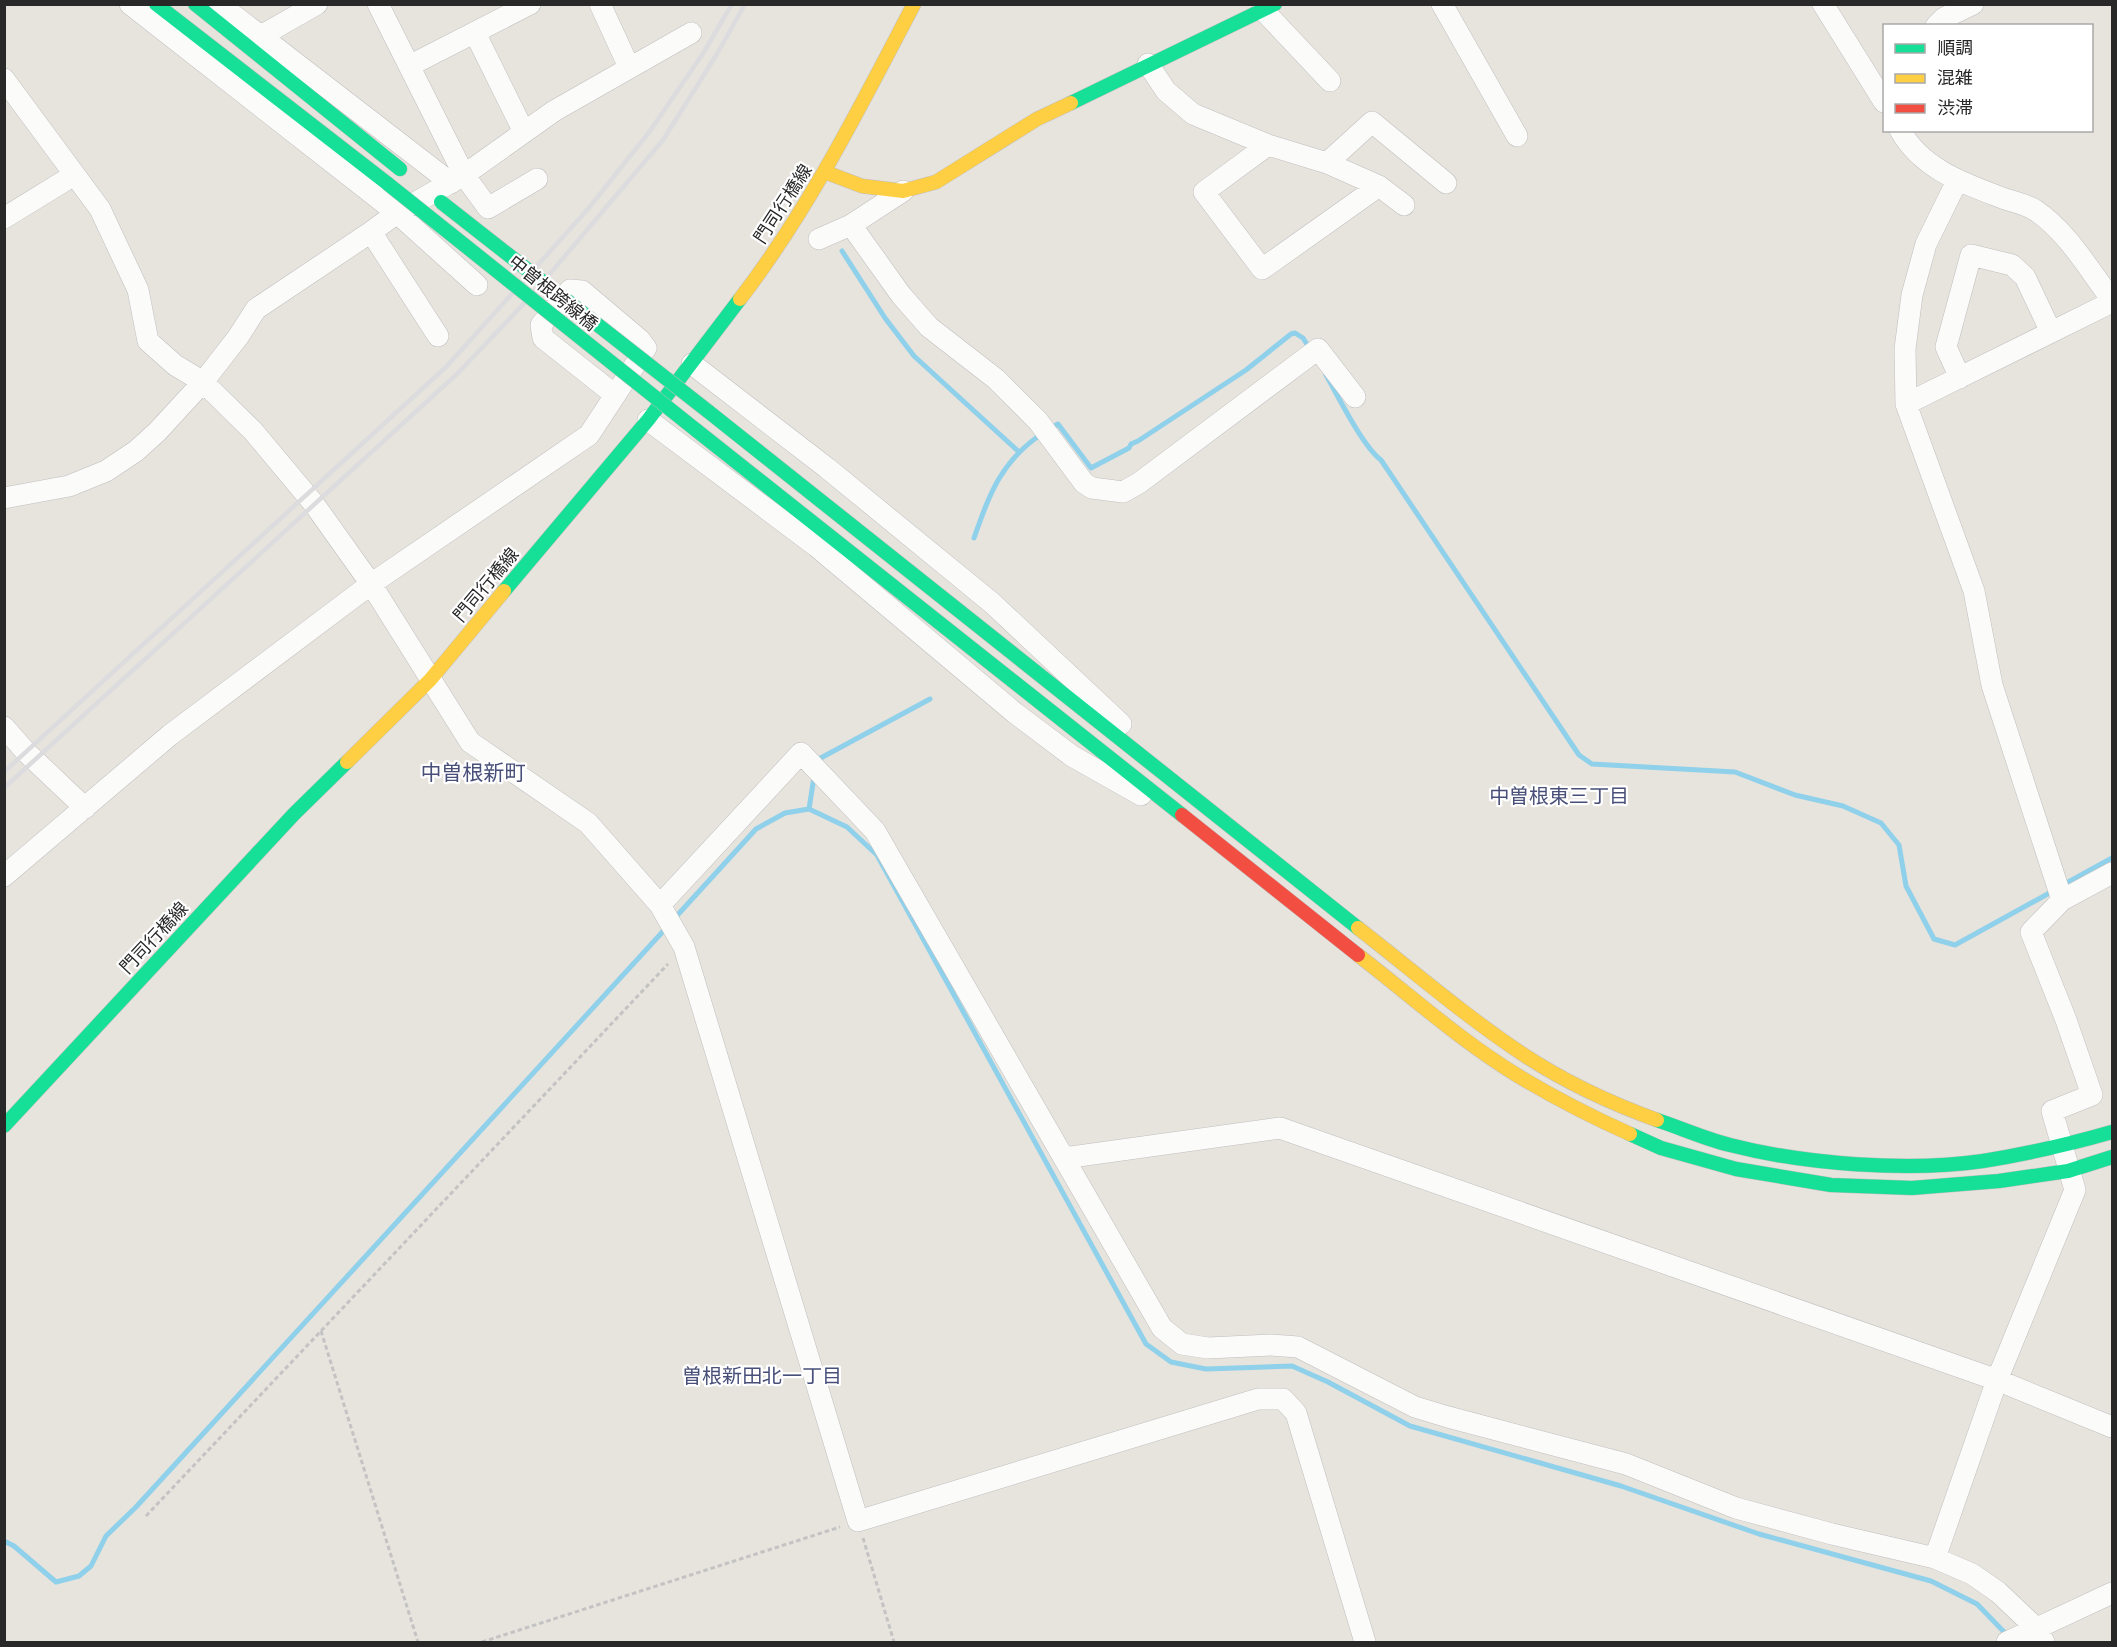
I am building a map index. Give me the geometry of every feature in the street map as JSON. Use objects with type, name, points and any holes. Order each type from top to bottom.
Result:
[{"type":"street","points":[[130,4],[397,213],[477,285]]},
{"type":"street","name":"中曽根跨線橋","points":[[156,4],[388,184],[696,430],[1204,819]]},
{"type":"street","name":"中曽根跨線橋","points":[[195,4],[409,176],[709,411],[1204,819]]},
{"type":"street","points":[[219,4],[260,37],[457,179],[488,208],[537,179]]},
{"type":"street","points":[[260,37],[317,4]]},
{"type":"street","points":[[378,4],[409,66],[457,179]]},
{"type":"street","points":[[409,66],[530,4]]},
{"type":"street","points":[[600,4],[629,67]]},
{"type":"street","name":"門司行橋線","points":[[4,1126],[294,814],[430,680],[648,420],[760,273],[825,172],[914,4]]},
{"type":"street","points":[[1442,4],[1517,136]]},
{"type":"street","points":[[1823,4],[1879,76],[1883,97]]},
{"type":"street","points":[[1938,24],[1944,18],[1973,4]]},
{"type":"street","points":[[819,239],[851,225],[903,191],[936,182],[1037,119],[1148,64],[1235,13],[1269,8],[1330,81]]},
{"type":"street","points":[[475,33],[524,132]]},
{"type":"street","points":[[4,498],[69,486],[106,471],[136,451],[157,432],[203,382],[238,337],[256,309],[397,213],[457,179],[554,111],[691,33]]},
{"type":"street","points":[[1148,64],[1166,91],[1193,114],[1268,145],[1328,164],[1379,186],[1404,205]]},
{"type":"street","points":[[4,80],[100,209],[133,276],[148,341],[175,365],[203,382],[253,431],[314,504],[371,584],[470,742],[588,823],[662,908],[680,941],[858,1521],[1258,1399],[1283,1399],[1296,1413],[1365,1642]]},
{"type":"street","points":[[1328,164],[1372,122],[1446,183]]},
{"type":"street","points":[[1901,132],[1907,142],[1932,165],[1957,181],[2034,209],[2060,231],[2112,301],[1906,404]]},
{"type":"street","points":[[1268,145],[1204,192],[1262,269],[1379,186]]},
{"type":"street","points":[[825,172],[862,186],[903,191]]},
{"type":"street","points":[[4,218],[74,175]]},
{"type":"street","points":[[1957,181],[1926,244],[1912,295],[1905,349],[1906,404],[1974,591],[1992,685],[2062,900]]},
{"type":"street","points":[[851,225],[901,295],[929,327],[996,379],[1038,421],[1084,483],[1092,488],[1123,492],[1139,483],[1310,355],[1355,397]]},
{"type":"street","points":[[371,232],[438,336]]},
{"type":"street","points":[[1960,378],[1946,347],[1971,255],[2012,265],[2025,277],[2052,332]]},
{"type":"street","points":[[4,876],[170,735],[371,584],[589,435],[646,348],[640,340],[582,291],[570,290],[541,325],[543,338],[615,395]]},
{"type":"street","points":[[692,364],[827,468],[992,603],[1052,657],[1204,819],[1461,1036],[1499,1062],[1586,1114],[1661,1148],[1736,1169],[1831,1185],[1912,1188],[1999,1181],[2068,1171],[2112,1157]]},
{"type":"street","points":[[648,420],[816,546],[1015,713],[1063,749],[1204,819],[1522,1054],[1579,1087],[1640,1114],[1729,1145],[1813,1160],[1904,1166],[1981,1161],[2063,1146],[2112,1132]]},
{"type":"street","points":[[4,728],[85,808]]},
{"type":"street","points":[[662,908],[801,753],[875,831],[1162,1328],[1182,1344],[1208,1348],[1271,1345],[1298,1347],[1426,1411],[1626,1464],[1736,1508],[1832,1534],[1935,1558],[1972,1574],[1998,1592],[2028,1637],[2112,1593]]},
{"type":"street","points":[[1935,1558],[1997,1380],[2075,1190],[2052,1111],[2092,1095],[2066,1020],[2031,932],[2062,900],[2112,873]]},
{"type":"street","points":[[1064,1158],[1280,1128],[1997,1380],[2112,1427]]},
{"type":"path","points":[[146,1516],[321,1331],[680,941]]},
{"type":"path","points":[[321,1331],[418,1642]]},
{"type":"path","points":[[482,1642],[858,1521],[894,1642]]},
{"type":"waterway","points":[[842,251],[885,318],[914,356],[1019,452]]},
{"type":"waterway","points":[[1051,428],[1058,424],[1091,468],[1129,448],[1131,444],[1246,370],[1291,334],[1295,333],[1303,338],[1310,349]]},
{"type":"waterway","points":[[1326,375],[1366,444],[1381,460],[1579,755],[1592,764],[1735,772],[1795,795],[1843,806],[1881,823],[1899,845],[1906,886],[1934,939],[1955,945],[2053,891]]},
{"type":"waterway","points":[[974,538],[999,479],[1017,455],[1043,433]]},
{"type":"waterway","points":[[817,762],[930,699]]},
{"type":"waterway","points":[[809,809],[814,777]]},
{"type":"waterway","points":[[673,920],[756,829],[785,813],[809,809],[847,827],[877,855],[1146,1344],[1171,1362],[1206,1369],[1292,1366],[1328,1382],[1410,1426],[1621,1486],[1759,1534],[1931,1581],[1977,1604],[2008,1636]]},
{"type":"waterway","points":[[2061,886],[2112,858]]},
{"type":"waterway","points":[[4,1541],[14,1546],[56,1582],[79,1576],[91,1566],[106,1536],[136,1507],[667,927]]},
{"type":"railway","points":[[4,772],[447,366],[588,209],[650,131],[704,52],[732,4]]},
{"type":"railway","points":[[4,788],[457,374],[532,295],[663,140],[717,54],[745,4]]},
{"type":"traffic: fast","points":[[156,4],[388,184]]},
{"type":"traffic: fast","points":[[195,4],[400,169]]},
{"type":"traffic: fast","points":[[1071,103],[1275,4]]},
{"type":"traffic: fast","points":[[388,184],[696,430]]},
{"type":"traffic: fast","points":[[441,202],[709,412]]},
{"type":"traffic: fast","points":[[504,591],[648,420],[740,299]]},
{"type":"traffic: fast","points":[[709,412],[1358,928]]},
{"type":"traffic: fast","points":[[696,430],[1182,815]]},
{"type":"traffic: fast","points":[[4,1126],[294,814],[347,762]]},
{"type":"traffic: fast","points":[[1657,1120],[1711,1140],[1759,1152],[1823,1161],[1889,1166],[1983,1161],[2112,1132]]},
{"type":"traffic: fast","points":[[1630,1134],[1661,1148],[1736,1169],[1831,1185],[1912,1188],[1999,1181],[2068,1171],[2112,1157]]},
{"type":"traffic: slow","points":[[740,299],[812,192],[914,4]]},
{"type":"traffic: slow","points":[[825,172],[862,186],[903,191],[936,182],[1037,119],[1071,103]]},
{"type":"traffic: slow","points":[[347,762],[430,680],[504,591]]},
{"type":"traffic: slow","points":[[1358,928],[1459,1008],[1521,1053],[1587,1091],[1657,1120]]},
{"type":"traffic: slow","points":[[1358,955],[1457,1034],[1520,1077],[1560,1100],[1630,1134]]},
{"type":"traffic: jam","points":[[1182,815],[1358,955]]},
{"type":"district","name":"中曽根新町","points":[[473,773]]},
{"type":"district","name":"中曽根東三丁目","points":[[1559,796]]},
{"type":"district","name":"曽根新田北一丁目","points":[[762,1376]]}]
